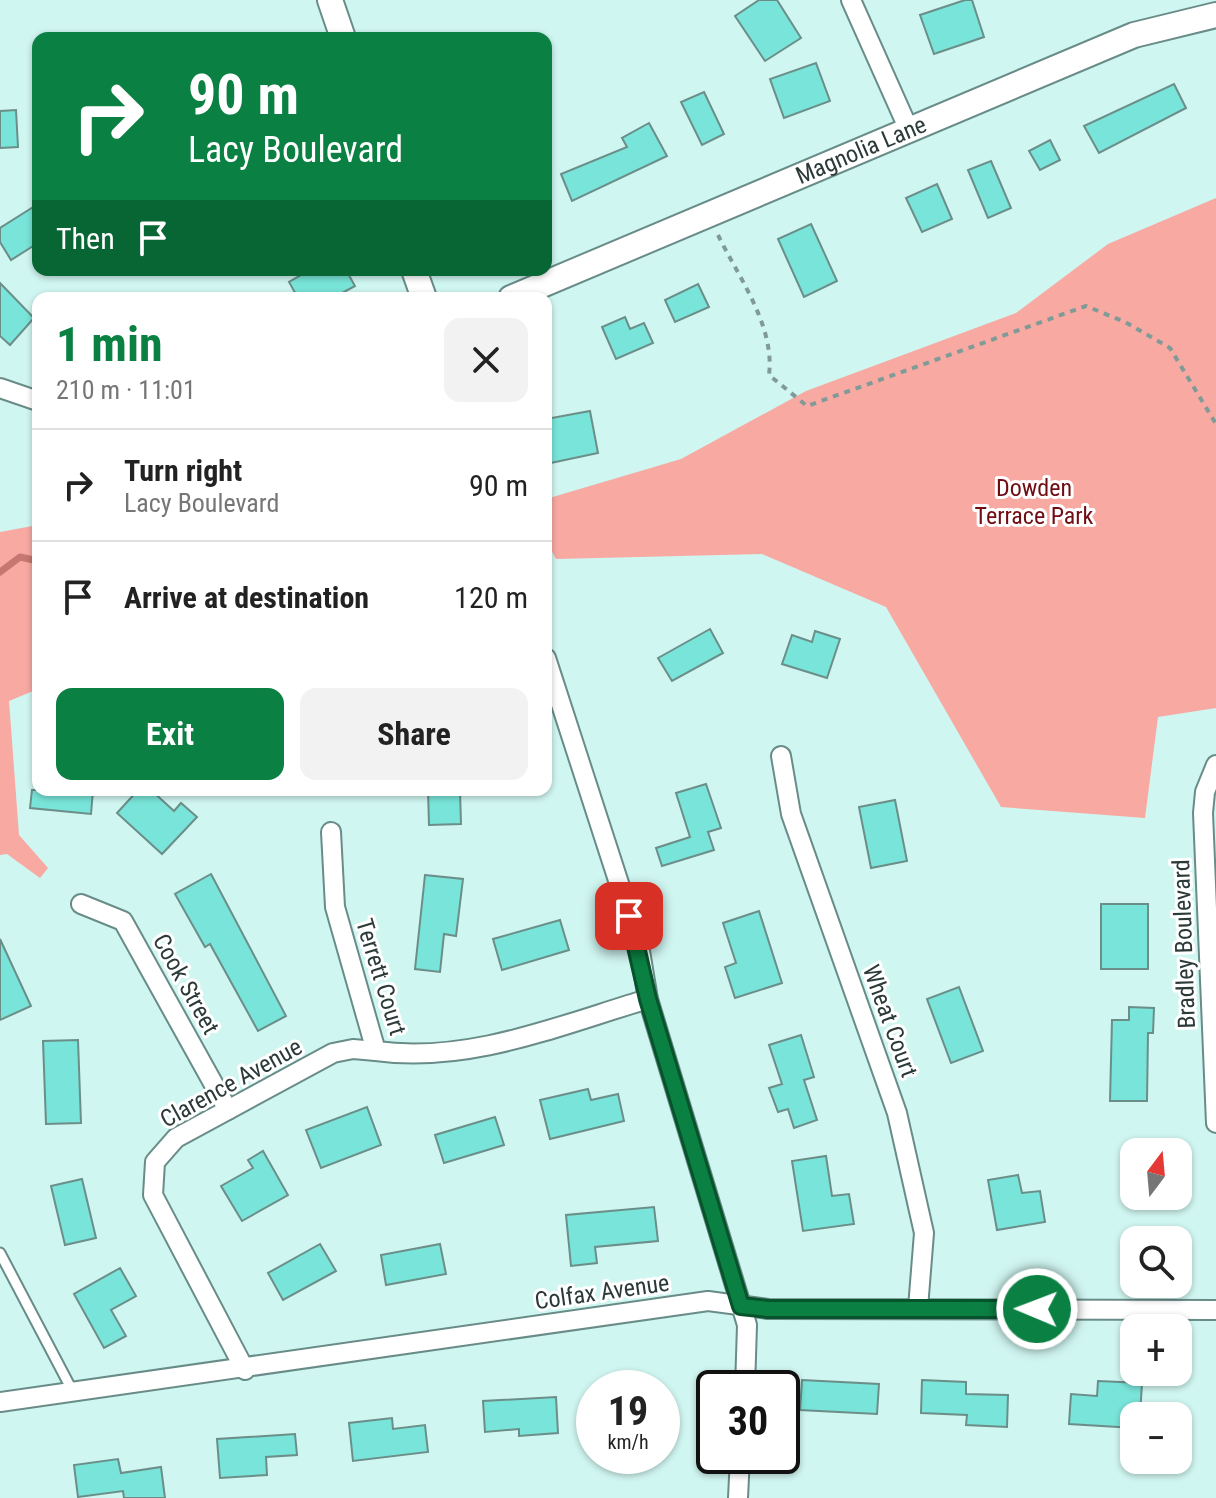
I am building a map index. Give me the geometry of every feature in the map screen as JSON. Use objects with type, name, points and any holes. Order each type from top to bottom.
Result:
[{"type":"street","points":[[330,0],[341,32]]},
{"type":"street","points":[[851,0],[909,130]]},
{"type":"street","name":"Magnolia Lane","points":[[525,292],[1134,35],[1216,15]]},
{"type":"street","points":[[0,388],[32,399]]},
{"type":"street","points":[[552,677],[639,945],[648,999],[747,1325],[746,1370]]},
{"type":"street","name":"Wheat Court","points":[[781,756],[791,814],[897,1113],[924,1233],[918,1308]]},
{"type":"street","name":"Bradley Boulevard","points":[[1216,765],[1205,792],[1203,813],[1216,1123]]},
{"type":"street","name":"Terrett Court","points":[[331,832],[335,907],[376,1051],[431,1056],[469,1051],[648,999]]},
{"type":"street","name":"Cook Street","points":[[81,904],[123,921],[228,1110]]},
{"type":"street","name":"Clarence Avenue","points":[[245,1370],[153,1195],[152,1179],[164,1148],[333,1053],[353,1049],[376,1051]]},
{"type":"street","name":"Colfax Avenue","points":[[0,1402],[72,1390],[245,1370],[708,1301],[768,1309],[1216,1310]]},
{"type":"street","points":[[738,1498],[739,1474]]},
{"type":"lane","points":[[0,1253],[72,1390]]},
{"type":"path","points":[[718,234],[745,292],[757,306],[770,349],[769,375],[807,406],[1086,306],[1125,322],[1170,348],[1216,424]]},
{"type":"green space","name":"Dowden Terrace Park","points":[[1216,198],[1216,708],[1158,717],[1145,818],[1001,807],[886,607],[762,554],[556,559],[552,552],[552,497],[681,459],[806,391],[1016,313],[1108,244]]},
{"type":"green space","points":[[32,526],[32,691],[9,701],[19,835],[48,868],[40,878],[7,854],[0,855],[0,532]]},
{"type":"building","points":[[759,0],[777,0],[801,38],[765,61],[735,16]]},
{"type":"building","points":[[972,0],[984,37],[934,54],[920,15]]},
{"type":"building","points":[[816,63],[830,101],[784,118],[770,79]]},
{"type":"building","points":[[1174,84],[1186,108],[1099,153],[1084,126]]},
{"type":"building","points":[[704,92],[724,134],[702,145],[681,102]]},
{"type":"building","points":[[16,110],[18,147],[0,148],[0,111]]},
{"type":"building","points":[[649,123],[667,156],[572,201],[561,174],[627,147],[622,138]]},
{"type":"building","points":[[1050,140],[1060,160],[1040,170],[1029,151]]},
{"type":"building","points":[[991,161],[1011,208],[988,218],[968,170]]},
{"type":"building","points":[[937,184],[952,219],[922,232],[906,198]]},
{"type":"building","points":[[32,208],[32,247],[11,260],[0,242],[0,228]]},
{"type":"building","points":[[811,224],[837,281],[804,297],[778,239]]},
{"type":"building","points":[[300,276],[349,276],[355,286],[344,292],[295,292],[289,282]]},
{"type":"building","points":[[0,283],[32,316],[32,320],[10,345],[0,336]]},
{"type":"building","points":[[698,284],[709,307],[675,322],[665,300]]},
{"type":"building","points":[[625,317],[630,329],[644,323],[653,343],[616,359],[602,327]]},
{"type":"building","points":[[590,411],[598,453],[552,463],[552,418]]},
{"type":"building","points":[[710,629],[723,653],[672,681],[658,658]]},
{"type":"building","points":[[815,631],[840,639],[827,678],[782,664],[792,635],[812,642]]},
{"type":"building","points":[[706,784],[721,828],[708,832],[714,850],[662,866],[656,848],[690,837],[676,793]]},
{"type":"building","points":[[32,790],[32,796],[92,796],[91,814],[30,808]]},
{"type":"building","points":[[133,796],[158,796],[174,811],[181,803],[197,817],[162,854],[117,813]]},
{"type":"building","points":[[428,796],[460,796],[461,824],[429,825]]},
{"type":"building","points":[[895,800],[907,861],[871,868],[859,807]]},
{"type":"building","points":[[211,874],[286,1016],[258,1031],[210,944],[205,947],[175,894]]},
{"type":"building","points":[[425,875],[463,879],[456,936],[444,934],[440,972],[415,969]]},
{"type":"building","points":[[1101,904],[1148,904],[1148,969],[1101,969]]},
{"type":"building","points":[[759,911],[782,983],[735,998],[725,967],[736,963],[723,923]]},
{"type":"building","points":[[560,920],[569,950],[502,970],[493,939]]},
{"type":"building","points":[[0,939],[31,1006],[0,1020]]},
{"type":"building","points":[[959,987],[983,1051],[951,1063],[927,999]]},
{"type":"building","points":[[1129,1007],[1154,1008],[1153,1033],[1148,1033],[1147,1101],[1110,1101],[1112,1020],[1129,1020]]},
{"type":"building","points":[[801,1035],[814,1077],[804,1080],[817,1120],[794,1128],[788,1109],[778,1112],[769,1088],[782,1084],[769,1045]]},
{"type":"building","points":[[78,1040],[81,1123],[46,1124],[43,1041]]},
{"type":"building","points":[[588,1089],[591,1100],[618,1094],[624,1121],[550,1139],[540,1100]]},
{"type":"building","points":[[367,1107],[381,1145],[321,1168],[306,1130]]},
{"type":"building","points":[[495,1117],[504,1145],[444,1163],[435,1135]]},
{"type":"building","points":[[263,1151],[288,1195],[242,1221],[221,1186],[253,1168],[248,1160]]},
{"type":"building","points":[[826,1156],[832,1196],[849,1194],[854,1224],[803,1231],[792,1161]]},
{"type":"building","points":[[1018,1175],[1022,1193],[1040,1191],[1045,1222],[997,1230],[988,1180]]},
{"type":"building","points":[[82,1179],[96,1238],[65,1245],[51,1186]]},
{"type":"building","points":[[654,1207],[658,1241],[595,1247],[597,1263],[571,1266],[566,1215]]},
{"type":"building","points":[[320,1244],[336,1271],[283,1300],[268,1273]]},
{"type":"building","points":[[440,1244],[446,1274],[386,1285],[381,1255]]},
{"type":"building","points":[[120,1268],[136,1296],[111,1310],[126,1336],[104,1348],[74,1294]]},
{"type":"building","points":[[802,1380],[879,1384],[877,1414],[800,1410]]},
{"type":"building","points":[[922,1380],[966,1382],[966,1394],[1008,1395],[1007,1427],[966,1425],[967,1415],[921,1413]]},
{"type":"building","points":[[1098,1381],[1120,1382],[1120,1386],[1142,1386],[1141,1402],[1120,1402],[1120,1427],[1069,1424],[1071,1394],[1097,1396]]},
{"type":"building","points":[[556,1397],[558,1433],[519,1436],[519,1429],[485,1432],[483,1401]]},
{"type":"building","points":[[392,1418],[393,1429],[425,1425],[428,1452],[353,1461],[349,1423]]},
{"type":"building","points":[[295,1434],[297,1455],[266,1457],[267,1475],[220,1478],[217,1439]]},
{"type":"building","points":[[118,1459],[121,1473],[161,1467],[165,1498],[124,1498],[123,1491],[78,1497],[74,1465]]},
{"type":"waterway","points":[[0,572],[20,557],[32,560]]},
{"type":"route","points":[[629,916],[639,945],[648,999],[694,1141],[741,1306],[768,1309],[1037,1309]]}]
